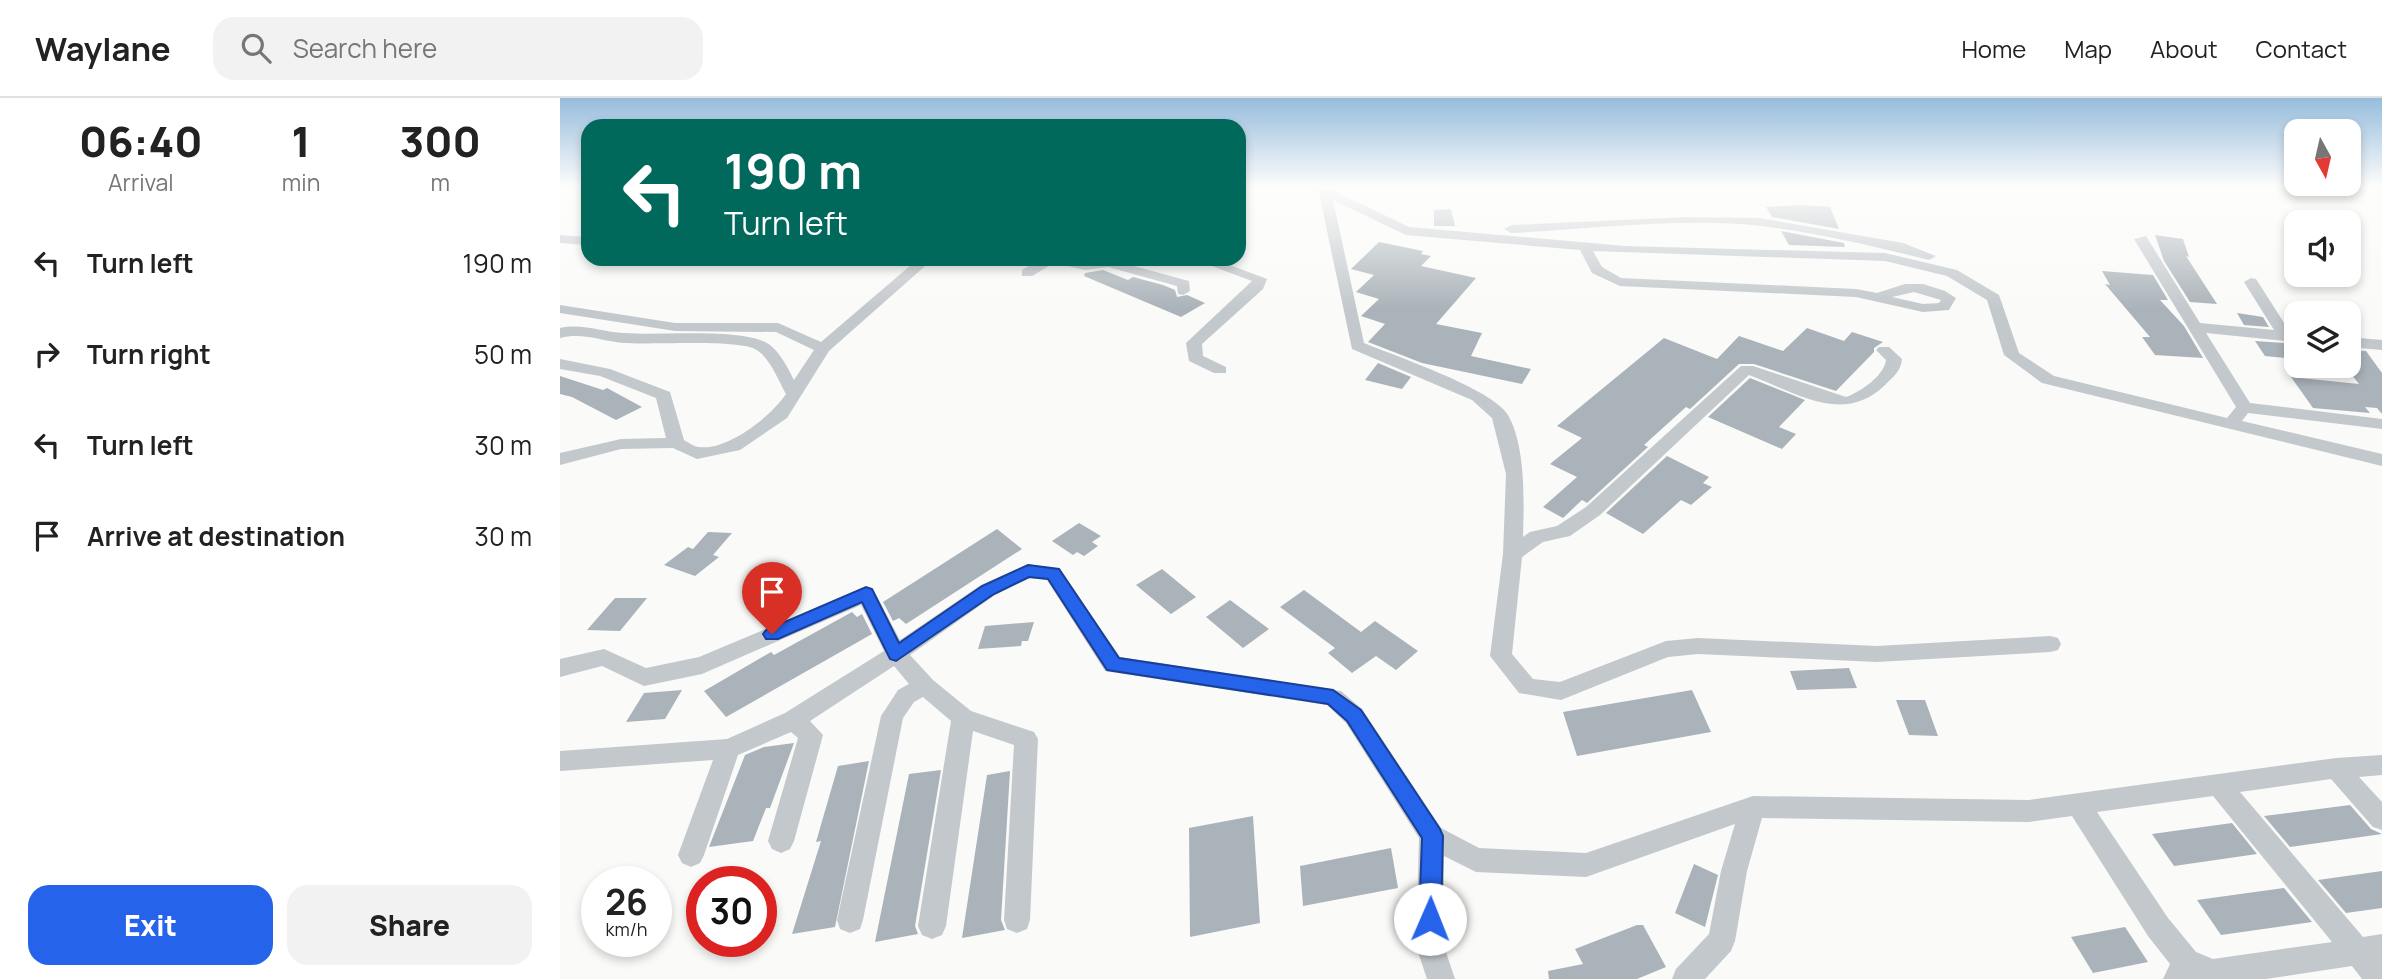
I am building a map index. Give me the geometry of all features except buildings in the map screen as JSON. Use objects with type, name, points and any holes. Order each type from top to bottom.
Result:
[{"type":"street","points":[[1329,227],[1357,345],[1478,397],[1500,416],[1515,474],[1513,554],[1501,656],[1527,687],[1561,691],[1666,649],[1698,646],[1877,654],[2050,644]]},
{"type":"street","points":[[1398,227],[1406,231],[1585,246],[1885,257],[1952,273]]},
{"type":"street","points":[[1406,231],[1559,227]]},
{"type":"street","points":[[1789,227],[1903,247],[1928,256],[1994,298],[2012,355],[2048,380],[2382,460]]},
{"type":"street","points":[[560,239],[581,240]]},
{"type":"street","points":[[2141,239],[2244,408]]},
{"type":"street","points":[[1585,246],[1589,262],[1601,277],[1620,282],[1856,293],[1879,298]]},
{"type":"street","points":[[560,458],[621,444],[676,443],[697,453],[734,446],[781,414],[823,348],[918,266]]},
{"type":"street","points":[[1027,273],[1040,266]]},
{"type":"street","points":[[1122,266],[1184,285],[1184,291]]},
{"type":"street","points":[[1220,370],[1195,358],[1194,343],[1258,286],[1260,279],[1221,266]]},
{"type":"street","points":[[2251,282],[2284,328]]},
{"type":"street","points":[[560,309],[675,327],[778,328],[823,348]]},
{"type":"street","points":[[2195,327],[2284,335]]},
{"type":"street","points":[[560,333],[577,329],[622,338],[735,341],[761,346],[778,365],[793,393]]},
{"type":"street","points":[[2361,343],[2382,345]]},
{"type":"street","points":[[1513,554],[1536,537],[1563,531],[1593,511],[1747,369],[1837,402],[1849,403],[1857,400],[1893,368],[1894,359],[1884,350]]},
{"type":"street","points":[[560,364],[604,372],[663,395],[676,443]]},
{"type":"street","points":[[2231,424],[2244,408]]},
{"type":"street","points":[[2244,408],[2382,424]]},
{"type":"street","points":[[560,761],[730,749],[793,720],[896,654],[988,590],[1028,571],[1053,574],[1113,665],[1333,697],[1354,716],[1432,836],[1476,860],[1586,865],[1753,807],[2028,811],[2336,768],[2382,765]]},
{"type":"street","points":[[560,668],[604,657],[644,677],[702,665],[866,594],[896,654],[925,686],[963,718],[1026,739],[1017,920]]},
{"type":"street","points":[[850,920],[892,716],[905,696],[925,686]]},
{"type":"street","points":[[932,926],[963,718]]},
{"type":"street","points":[[781,841],[811,735],[793,720]]},
{"type":"street","points":[[691,855],[730,749]]},
{"type":"street","points":[[2336,768],[2382,819]]},
{"type":"street","points":[[2219,785],[2369,950],[2380,979]]},
{"type":"street","points":[[2078,804],[2158,927],[2181,971],[2213,973],[2369,950]]},
{"type":"street","points":[[1686,979],[1721,941],[1734,871],[1753,807]]},
{"type":"street","points":[[1432,836],[1430,946],[1441,979]]},
{"type":"route","points":[[772,634],[866,594],[896,654],[988,590],[1028,571],[1053,574],[1113,665],[1333,697],[1354,716],[1432,836],[1430,919]]}]
